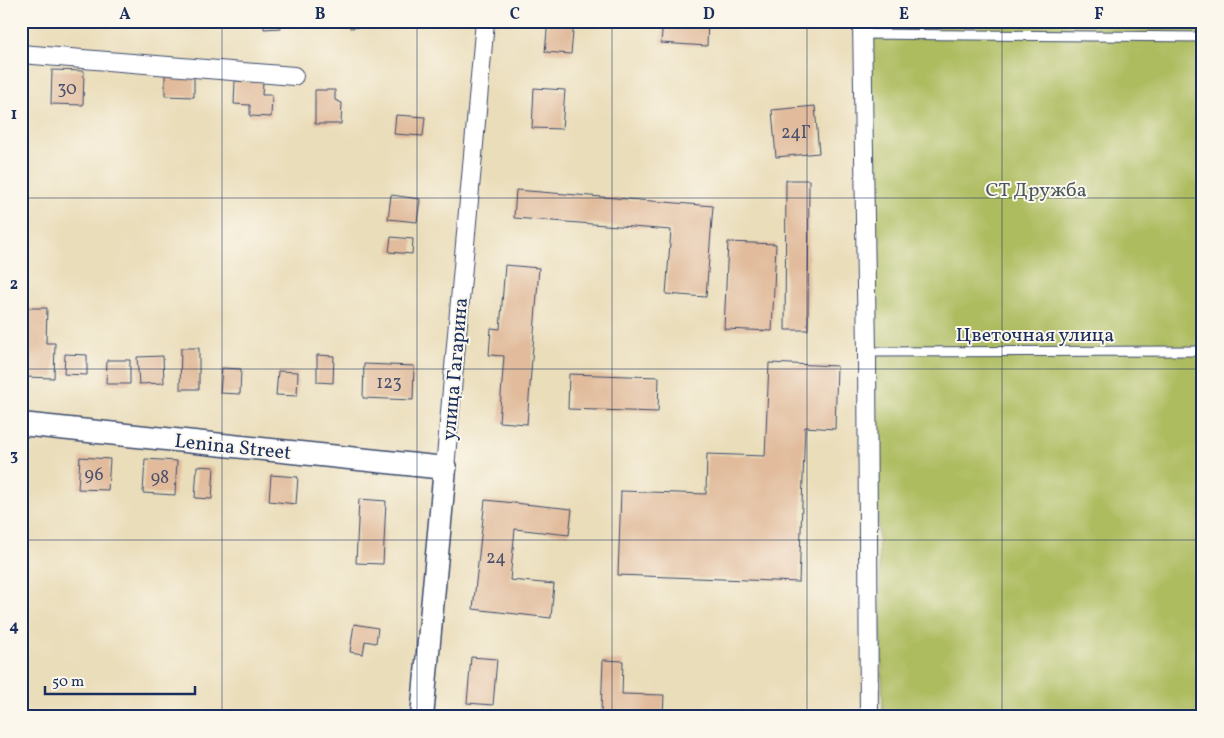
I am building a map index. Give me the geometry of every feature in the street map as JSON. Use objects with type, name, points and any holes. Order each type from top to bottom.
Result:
[{"type":"street","name":"улица Гагарина","points":[[422,717],[485,21]]},
{"type":"street","points":[[862,28],[867,352],[869,717]]},
{"type":"street","points":[[21,54],[294,76]]},
{"type":"street","name":"Lenina Street","points":[[21,424],[445,468]]},
{"type":"lane","points":[[862,28],[1203,37]]},
{"type":"lane","name":"Цветочная улица","points":[[867,352],[1203,351]]},
{"type":"green space","name":"СТ Дружба","points":[[865,21],[1203,21],[1203,717],[883,717]]},
{"type":"building","points":[[264,21],[281,21],[281,28],[264,29]]},
{"type":"building","points":[[349,21],[381,21],[381,25],[350,28]]},
{"type":"building","points":[[548,21],[574,21],[571,54],[545,52]]},
{"type":"building","points":[[663,21],[708,21],[707,46],[661,43]]},
{"type":"building","points":[[21,68],[26,68],[22,95],[21,95]]},
{"type":"building","points":[[52,70],[84,71],[83,105],[51,104]]},
{"type":"building","points":[[165,74],[194,74],[194,97],[165,96]]},
{"type":"building","points":[[235,81],[263,82],[262,95],[272,95],[271,117],[250,116],[250,105],[234,104]]},
{"type":"building","points":[[534,88],[565,90],[562,129],[532,128]]},
{"type":"building","points":[[315,90],[335,90],[335,100],[342,103],[341,124],[315,124]]},
{"type":"building","points":[[815,106],[819,153],[776,157],[772,110]]},
{"type":"building","points":[[396,115],[425,117],[423,136],[394,134]]},
{"type":"building","points":[[786,180],[809,180],[808,330],[785,330]]},
{"type":"building","points":[[516,190],[713,206],[706,297],[666,294],[671,230],[514,218]]},
{"type":"building","points":[[391,195],[420,199],[417,222],[388,219]]},
{"type":"building","points":[[391,237],[413,239],[412,254],[389,252]]},
{"type":"building","points":[[728,242],[776,244],[772,331],[724,329]]},
{"type":"building","points":[[505,265],[539,268],[527,424],[499,422],[504,356],[489,355],[491,328],[500,329]]},
{"type":"building","points":[[26,308],[47,308],[46,343],[55,343],[54,378],[24,377]]},
{"type":"building","points":[[181,348],[199,348],[199,389],[180,389]]},
{"type":"building","points":[[65,354],[87,355],[87,375],[64,374]]},
{"type":"building","points":[[317,355],[334,356],[333,383],[317,382]]},
{"type":"building","points":[[163,356],[164,383],[139,384],[137,357]]},
{"type":"building","points":[[107,360],[130,360],[130,384],[106,384]]},
{"type":"building","points":[[769,363],[837,366],[835,429],[805,427],[799,582],[618,575],[621,491],[706,494],[707,454],[765,456]]},
{"type":"building","points":[[364,364],[414,366],[413,400],[363,398]]},
{"type":"building","points":[[222,368],[241,369],[240,394],[220,393]]},
{"type":"building","points":[[278,371],[298,372],[297,396],[276,395]]},
{"type":"building","points":[[569,374],[659,377],[658,412],[568,409]]},
{"type":"building","points":[[80,457],[110,459],[108,490],[78,489]]},
{"type":"building","points":[[145,459],[177,461],[175,495],[143,493]]},
{"type":"building","points":[[197,466],[214,467],[212,499],[195,498]]},
{"type":"building","points":[[271,475],[298,477],[296,504],[269,501]]},
{"type":"building","points":[[359,499],[386,501],[383,564],[356,563]]},
{"type":"building","points":[[485,500],[572,509],[569,535],[515,529],[510,580],[554,584],[551,618],[473,609]]},
{"type":"building","points":[[354,624],[378,628],[376,643],[365,641],[363,654],[350,652]]},
{"type":"building","points":[[471,657],[497,659],[493,705],[467,703]]},
{"type":"building","points":[[603,660],[623,661],[622,694],[664,695],[663,715],[601,713]]},
{"type":"building","points":[[120,712],[129,712],[129,717],[119,717]]}]
